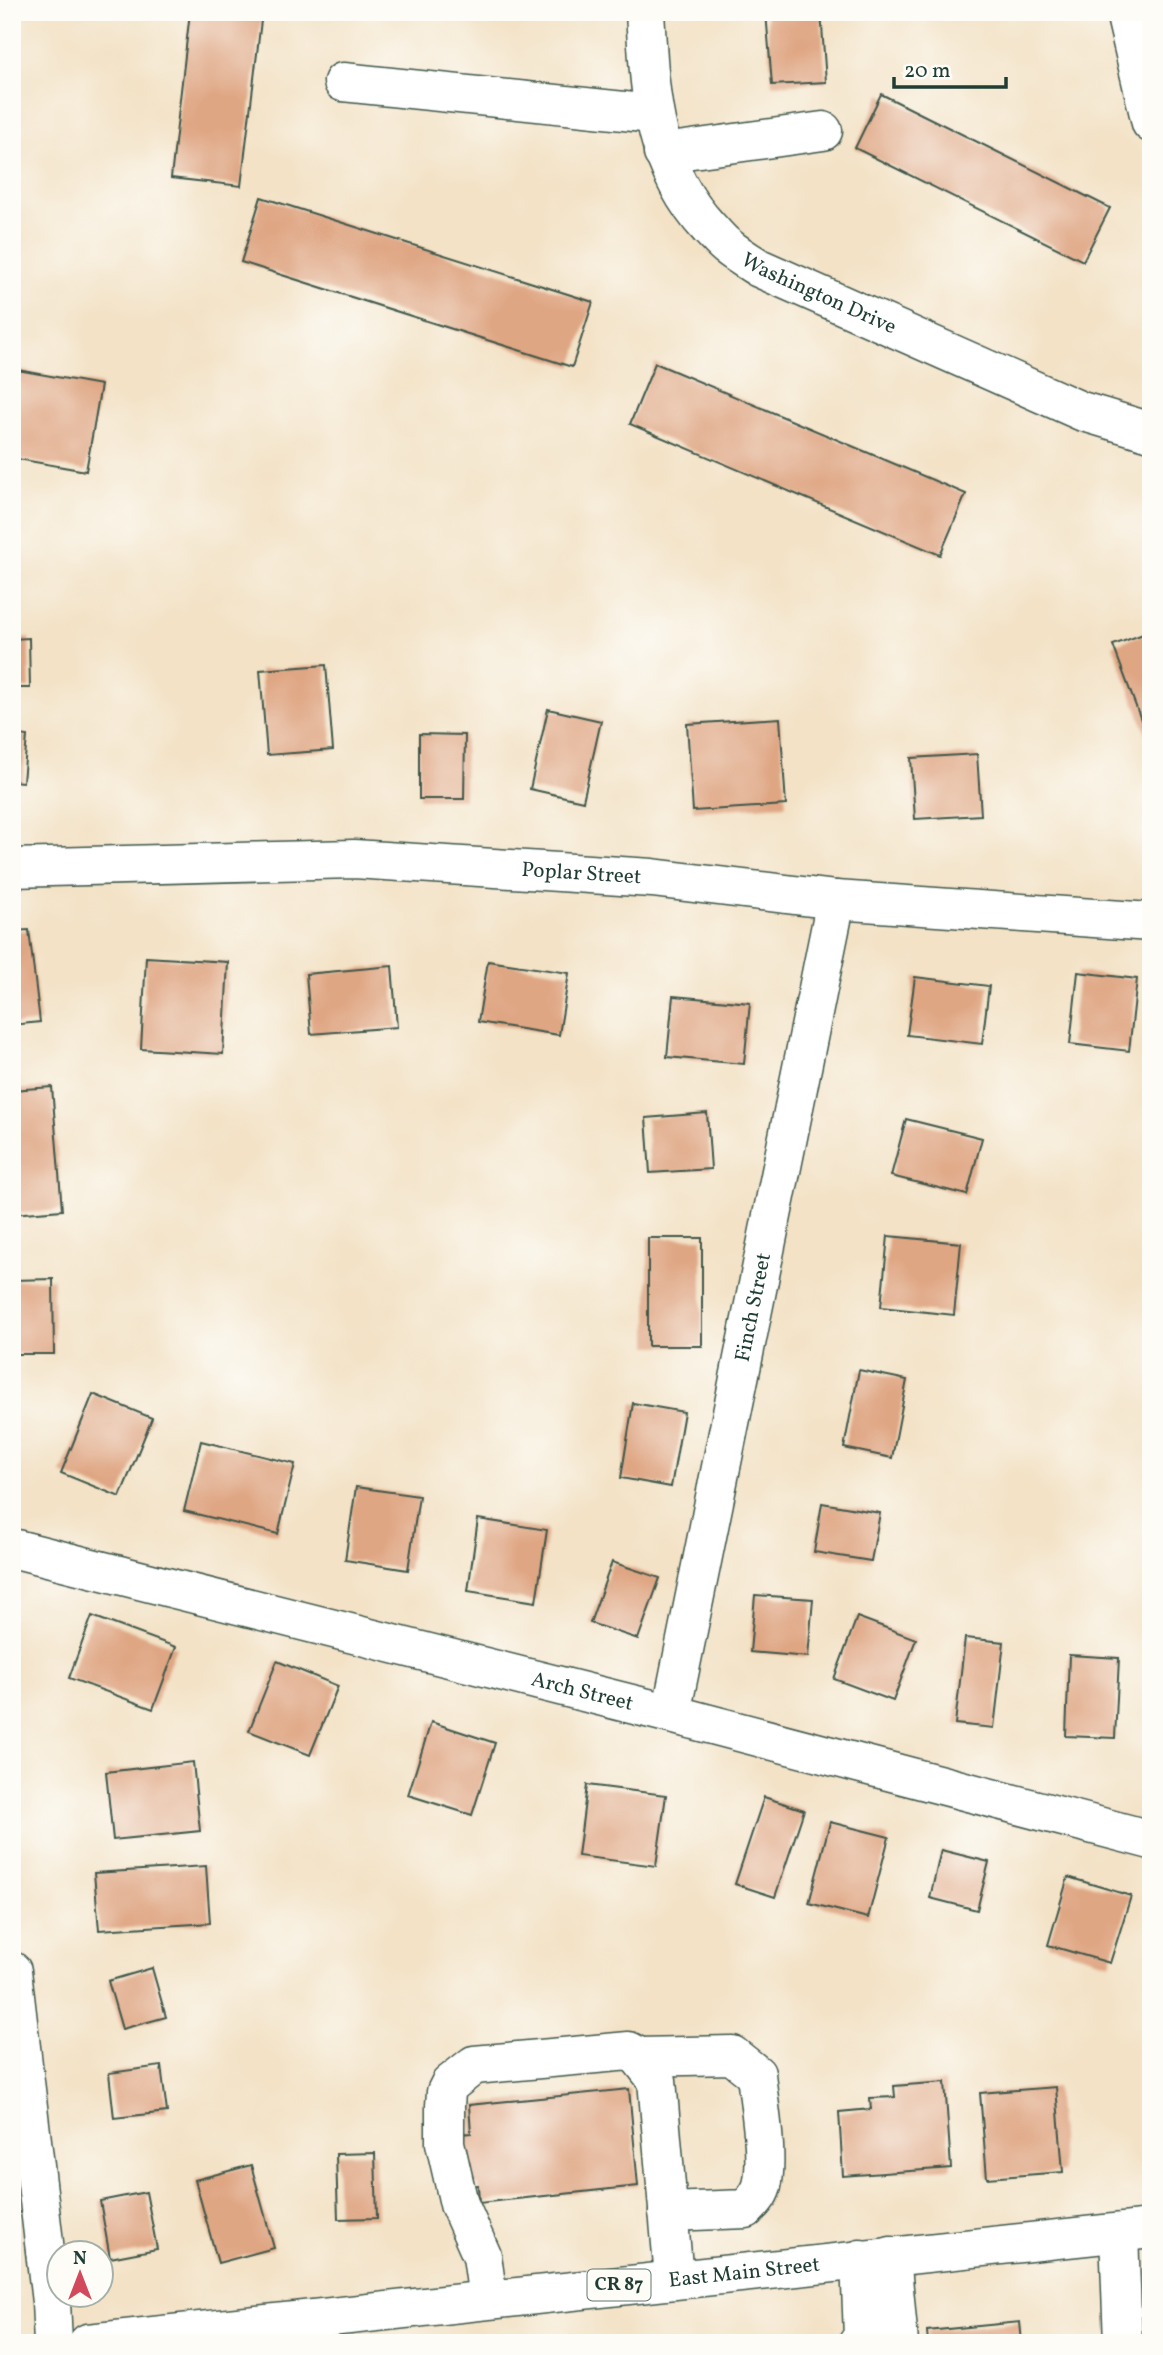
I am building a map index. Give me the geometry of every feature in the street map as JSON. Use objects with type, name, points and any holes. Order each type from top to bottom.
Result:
[{"type":"street","name":"Washington Drive","points":[[645,12],[653,114],[663,153],[671,174],[694,211],[726,246],[759,268],[1081,411],[1151,432]]},
{"type":"street","points":[[1125,12],[1151,123]]},
{"type":"street","points":[[343,82],[653,114]]},
{"type":"street","points":[[663,153],[823,131]]},
{"type":"street","name":"Poplar Street","points":[[12,868],[354,859],[652,878],[836,900],[1151,922]]},
{"type":"street","name":"Finch Street","points":[[671,1714],[836,900]]},
{"type":"street","name":"Arch Street","points":[[12,1548],[671,1714],[1151,1840]]},
{"type":"street","points":[[12,1971],[51,2302],[53,2343]]},
{"type":"street","points":[[488,2299],[482,2256],[459,2204],[444,2143],[446,2092],[450,2084],[474,2066],[629,2050],[639,2057],[657,2080],[674,2279]]},
{"type":"street","points":[[639,2057],[732,2055],[756,2074],[764,2160],[762,2186],[756,2199],[746,2209],[668,2212]]},
{"type":"street","points":[[1123,2343],[1135,2231]]},
{"type":"street","name":"East Main Street","points":[[88,2343],[1135,2231]]},
{"type":"street","points":[[858,2343],[863,2337],[875,2257]]},
{"type":"street","points":[[875,2257],[899,2343]]},
{"type":"building","points":[[190,12],[262,12],[241,186],[171,178]]},
{"type":"building","points":[[766,12],[821,12],[826,82],[772,85]]},
{"type":"building","points":[[881,94],[1110,208],[1083,261],[855,148]]},
{"type":"building","points":[[261,197],[593,302],[572,367],[241,262]]},
{"type":"building","points":[[655,363],[966,494],[940,555],[630,424]]},
{"type":"building","points":[[12,369],[101,385],[86,471],[12,458]]},
{"type":"building","points":[[1146,633],[1151,645],[1150,744],[1113,645]]},
{"type":"building","points":[[29,638],[30,688],[12,688],[12,639]]},
{"type":"building","points":[[326,665],[333,750],[267,755],[260,670]]},
{"type":"building","points":[[548,709],[601,721],[583,801],[530,789]]},
{"type":"building","points":[[780,718],[786,805],[693,811],[687,724]]},
{"type":"building","points":[[12,734],[27,736],[23,782],[12,781]]},
{"type":"building","points":[[419,734],[465,735],[464,799],[419,799]]},
{"type":"building","points":[[977,754],[981,815],[915,819],[911,758]]},
{"type":"building","points":[[29,930],[40,1022],[12,1025],[12,931]]},
{"type":"building","points":[[146,957],[228,962],[223,1054],[141,1049]]},
{"type":"building","points":[[488,961],[569,973],[559,1035],[478,1022]]},
{"type":"building","points":[[392,966],[397,1027],[311,1034],[306,974]]},
{"type":"building","points":[[1078,972],[1137,979],[1129,1051],[1070,1044]]},
{"type":"building","points":[[915,977],[989,986],[982,1044],[907,1035]]},
{"type":"building","points":[[673,996],[750,1003],[744,1064],[667,1057]]},
{"type":"building","points":[[52,1087],[62,1210],[12,1214],[12,1090]]},
{"type":"building","points":[[707,1113],[711,1169],[650,1173],[646,1118]]},
{"type":"building","points":[[906,1119],[982,1138],[967,1195],[891,1176]]},
{"type":"building","points":[[888,1236],[961,1243],[954,1315],[881,1307]]},
{"type":"building","points":[[648,1238],[702,1238],[702,1346],[648,1346]]},
{"type":"building","points":[[53,1279],[54,1354],[12,1354],[12,1280]]},
{"type":"building","points":[[859,1370],[907,1380],[892,1458],[844,1448]]},
{"type":"building","points":[[93,1394],[152,1418],[120,1497],[61,1473]]},
{"type":"building","points":[[633,1403],[684,1412],[671,1487],[621,1478]]},
{"type":"building","points":[[201,1441],[295,1464],[278,1534],[184,1511]]},
{"type":"building","points":[[356,1487],[419,1496],[408,1570],[345,1560]]},
{"type":"building","points":[[822,1503],[880,1513],[871,1561],[814,1552]]},
{"type":"building","points":[[478,1519],[547,1530],[536,1602],[468,1591]]},
{"type":"building","points":[[612,1562],[660,1578],[638,1639],[590,1623]]},
{"type":"building","points":[[755,1595],[813,1599],[808,1657],[750,1652]]},
{"type":"building","points":[[92,1616],[176,1647],[153,1709],[69,1678]]},
{"type":"building","points":[[857,1617],[916,1639],[893,1701],[834,1679]]},
{"type":"building","points":[[965,1638],[1004,1642],[994,1728],[955,1724]]},
{"type":"building","points":[[1069,1655],[1119,1658],[1115,1738],[1066,1736]]},
{"type":"building","points":[[277,1661],[338,1686],[310,1755],[249,1731]]},
{"type":"building","points":[[431,1722],[495,1743],[472,1815],[408,1795]]},
{"type":"building","points":[[193,1762],[200,1831],[113,1840],[106,1772]]},
{"type":"building","points":[[587,1785],[666,1795],[656,1866],[578,1856]]},
{"type":"building","points":[[764,1797],[804,1810],[775,1897],[735,1884]]},
{"type":"building","points":[[830,1822],[889,1837],[868,1918],[809,1903]]},
{"type":"building","points":[[941,1850],[989,1862],[977,1910],[930,1898]]},
{"type":"building","points":[[206,1866],[210,1923],[99,1930],[94,1873]]},
{"type":"building","points":[[1068,1877],[1131,1896],[1110,1963],[1048,1945]]},
{"type":"building","points":[[152,1968],[166,2017],[122,2029],[108,1981]]},
{"type":"building","points":[[161,2066],[167,2112],[114,2118],[109,2073]]},
{"type":"building","points":[[945,2082],[951,2168],[843,2176],[839,2112],[871,2109],[870,2098],[895,2097],[894,2086]]},
{"type":"building","points":[[1056,2087],[1063,2172],[987,2178],[980,2093]]},
{"type":"building","points":[[629,2089],[638,2186],[479,2203],[478,2185],[464,2186],[459,2134],[471,2133],[469,2105]]},
{"type":"building","points":[[375,2153],[377,2218],[338,2219],[336,2154]]},
{"type":"building","points":[[251,2165],[274,2248],[218,2263],[195,2180]]},
{"type":"building","points":[[146,2192],[157,2249],[116,2257],[116,2240],[107,2240],[100,2201]]},
{"type":"building","points":[[1020,2322],[1022,2343],[928,2343],[927,2331]]}]
